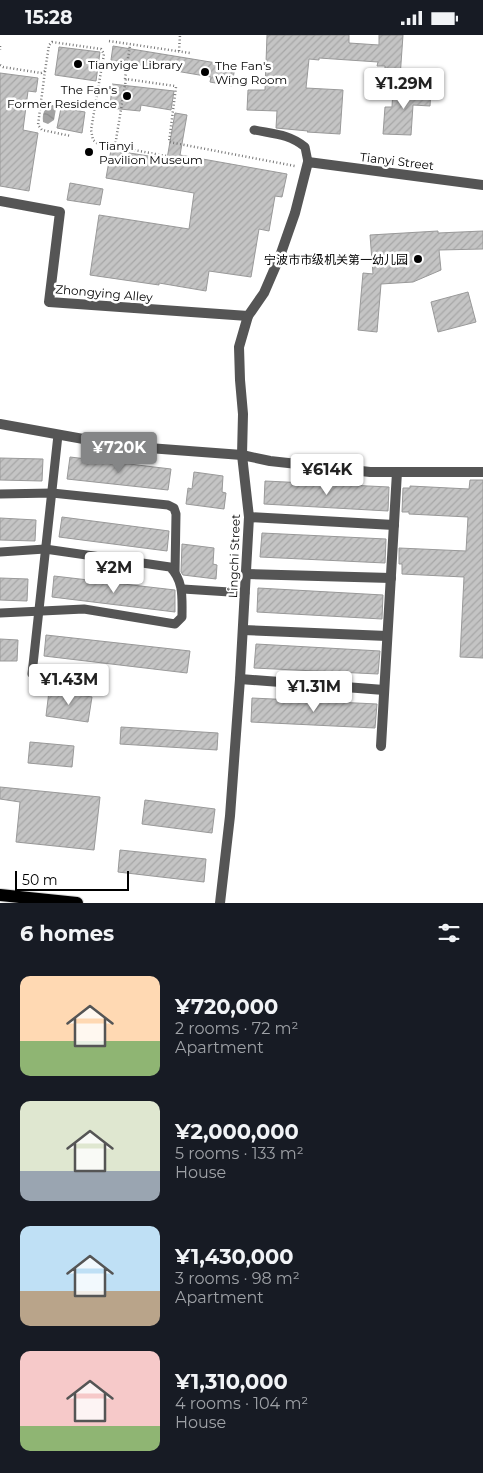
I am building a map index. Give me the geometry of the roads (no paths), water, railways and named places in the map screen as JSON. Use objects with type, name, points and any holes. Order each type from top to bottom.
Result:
[{"type":"main road","points":[[0,895],[76,903]]},
{"type":"street","name":"Tianyi Street","points":[[307,165],[483,185]]},
{"type":"street","name":"Lingchi Street","points":[[220,903],[230,816],[249,517],[242,455],[243,414],[239,347],[248,316],[264,293],[280,256],[295,213],[307,165]]},
{"type":"street","name":"Zhongying Alley","points":[[0,201],[60,212],[49,302],[248,316]]},
{"type":"street","points":[[0,424],[122,446],[242,455],[279,462],[370,472],[483,472]]},
{"type":"street","points":[[380,746],[397,472]]},
{"type":"street","points":[[249,517],[394,525]]},
{"type":"street","points":[[246,574],[391,578]]},
{"type":"street","points":[[243,630],[387,636]]},
{"type":"street","points":[[240,679],[384,690]]},
{"type":"lane","points":[[254,130],[291,137],[305,147],[307,165]]},
{"type":"lane","points":[[32,674],[58,435]]},
{"type":"lane","points":[[0,495],[52,493],[168,505],[174,508],[176,514],[175,572]]},
{"type":"lane","points":[[0,552],[45,549],[170,567],[175,572],[183,589],[182,617],[175,624],[84,609],[0,613]]},
{"type":"lane","points":[[183,589],[245,593]]},
{"type":"water","points":[[53,105],[56,109],[54,120],[48,124],[43,122],[44,111]]},
{"type":"place","name":"Tianyige Library","points":[[78,64]]},
{"type":"place","name":"The Fan's Wing Room","points":[[205,72]]},
{"type":"place","name":"The Fan's Former Residence","points":[[127,96]]},
{"type":"place","name":"Tianyi Pavilion Museum","points":[[89,152]]},
{"type":"place","name":"宁波市市级机关第一幼儿园","points":[[418,259]]}]
